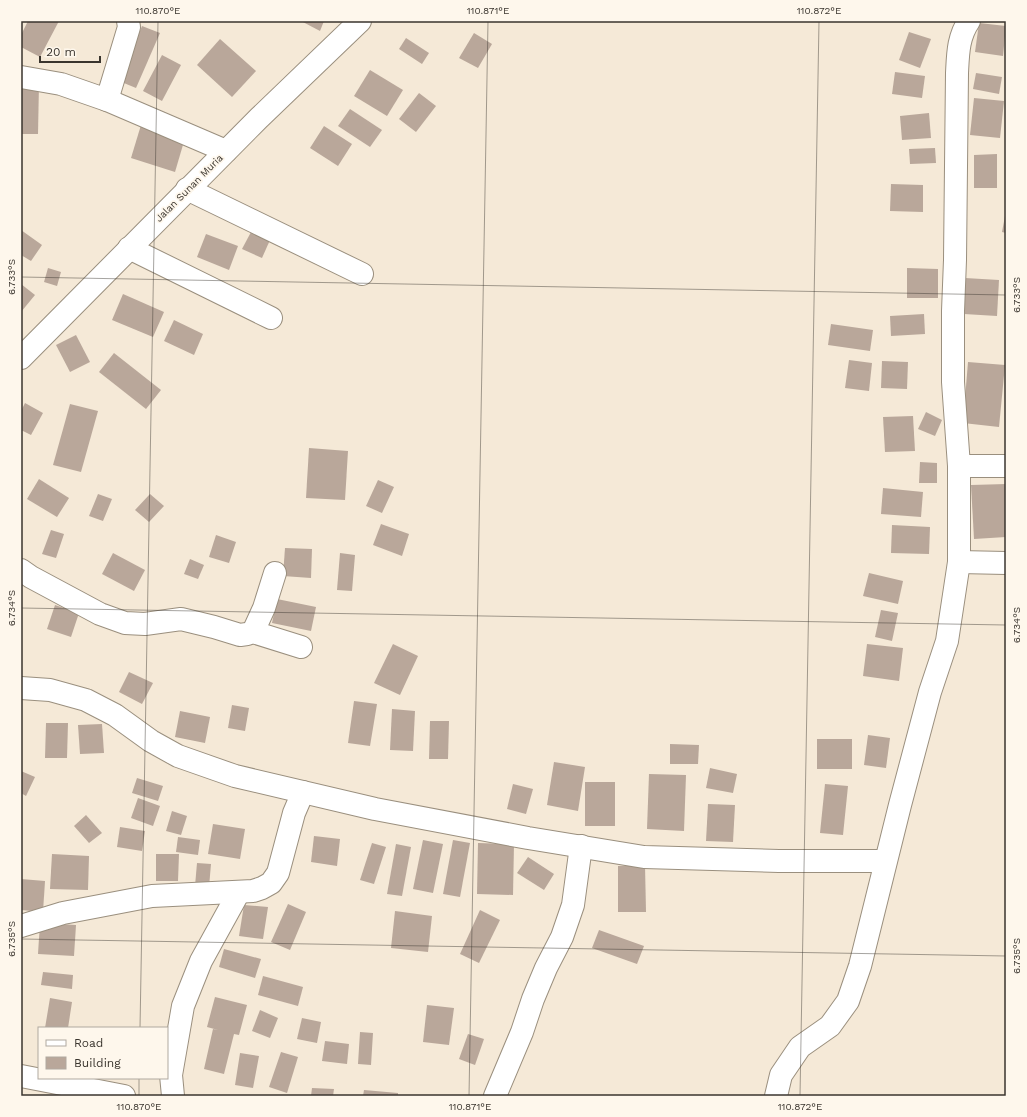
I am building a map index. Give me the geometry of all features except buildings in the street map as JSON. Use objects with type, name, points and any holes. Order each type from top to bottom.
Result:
[{"type":"street","points":[[107,100],[129,27],[128,21]]},
{"type":"street","name":"Jalan Sunan Muria","points":[[21,358],[187,189],[360,21]]},
{"type":"street","points":[[776,1096],[781,1075],[800,1047],[830,1026],[848,1001],[860,966],[930,692],[947,641],[959,562],[960,466],[953,382],[957,73],[961,35],[969,21]]},
{"type":"street","points":[[21,77],[61,84],[107,100],[226,151]]},
{"type":"street","points":[[187,189],[362,274]]},
{"type":"street","points":[[129,248],[271,318]]},
{"type":"street","points":[[960,466],[1006,466]]},
{"type":"street","points":[[959,562],[1006,563]]},
{"type":"street","points":[[21,570],[100,614],[125,624],[144,624],[181,619],[240,635],[253,632],[301,647]]},
{"type":"street","points":[[253,632],[264,608],[275,573]]},
{"type":"street","points":[[21,688],[50,690],[86,700],[114,715],[151,741],[178,756],[235,776],[375,809],[528,838],[644,857],[779,861],[886,861]]},
{"type":"street","points":[[21,926],[63,913],[152,896],[253,891],[262,888],[271,883],[278,874],[294,813],[303,792]]},
{"type":"street","points":[[495,1096],[522,1032],[533,999],[546,968],[562,937],[573,905],[581,846]]},
{"type":"street","points":[[173,1096],[171,1075],[184,1006],[201,961],[239,892]]},
{"type":"street","points":[[21,1076],[124,1096]]}]
